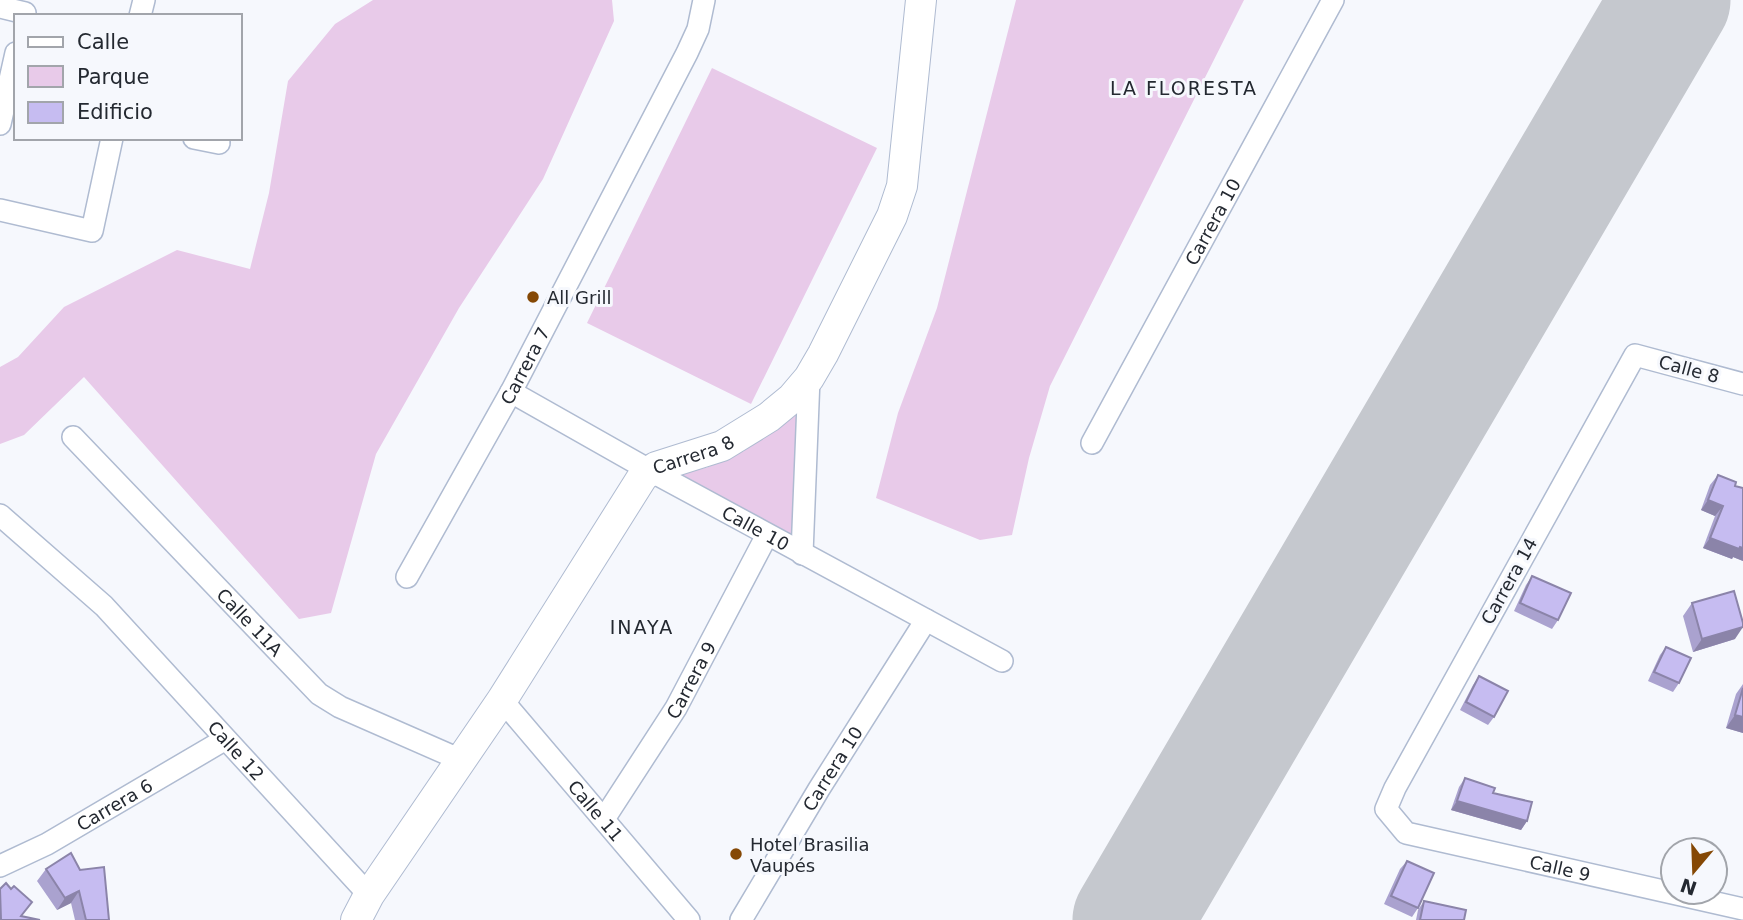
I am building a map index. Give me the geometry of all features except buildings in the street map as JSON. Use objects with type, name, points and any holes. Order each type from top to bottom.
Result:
[{"type":"street","name":"Carrera 7","points":[[407,577],[511,392],[693,41],[704,0]]},
{"type":"street","name":"Carrera 8","points":[[362,907],[502,700],[636,486],[649,470],[702,454],[740,436],[776,411],[809,378],[829,343],[900,194],[921,0]]},
{"type":"street","name":"Carrera 10","points":[[1092,443],[1333,0]]},
{"type":"street","points":[[0,7],[25,9]]},
{"type":"street","points":[[0,124],[14,62]]},
{"type":"street","points":[[0,210],[92,230],[112,140]]},
{"type":"street","points":[[204,140],[219,143]]},
{"type":"street","name":"Calle 8","points":[[1635,355],[1743,384]]},
{"type":"street","name":"Carrera 14","points":[[1386,809],[1395,788],[1635,355]]},
{"type":"street","points":[[802,554],[809,378]]},
{"type":"street","name":"Calle 10","points":[[511,392],[802,554],[1002,661]]},
{"type":"street","name":"Calle 11A","points":[[73,437],[319,694],[340,707],[461,760]]},
{"type":"street","name":"Calle 12","points":[[0,514],[104,606],[224,740],[362,907]]},
{"type":"street","name":"Carrera 9","points":[[604,819],[676,708],[766,534]]},
{"type":"street","name":"Carrera 10","points":[[741,920],[819,789],[926,620]]},
{"type":"street","name":"Calle 11","points":[[502,700],[689,920]]},
{"type":"street","name":"Carrera 6","points":[[0,866],[47,844],[224,740]]},
{"type":"street","name":"Calle 9","points":[[1386,809],[1406,833],[1743,909]]},
{"type":"green space","points":[[373,0],[612,0],[614,21],[543,179],[459,308],[376,454],[331,613],[299,619],[84,377],[24,435],[0,444],[0,367],[18,357],[64,307],[177,250],[250,269],[269,193],[288,81],[335,24]]},
{"type":"green space","points":[[1016,0],[1244,0],[1050,386],[1029,458],[1012,535],[980,540],[876,498],[898,413],[937,308]]},
{"type":"green space","points":[[712,68],[877,148],[751,404],[587,323]]},
{"type":"green space","points":[[800,402],[792,535],[671,471],[706,468],[744,451]]},
{"type":"runway","points":[[1132,920],[1671,0]]},
{"type":"place","name":"All Grill","points":[[533,297]]},
{"type":"place","name":"Hotel Brasilia Vaupés","points":[[736,854]]},
{"type":"district","name":"LA FLORESTA","points":[[1184,88]]},
{"type":"district","name":"INAYA","points":[[642,627]]}]
